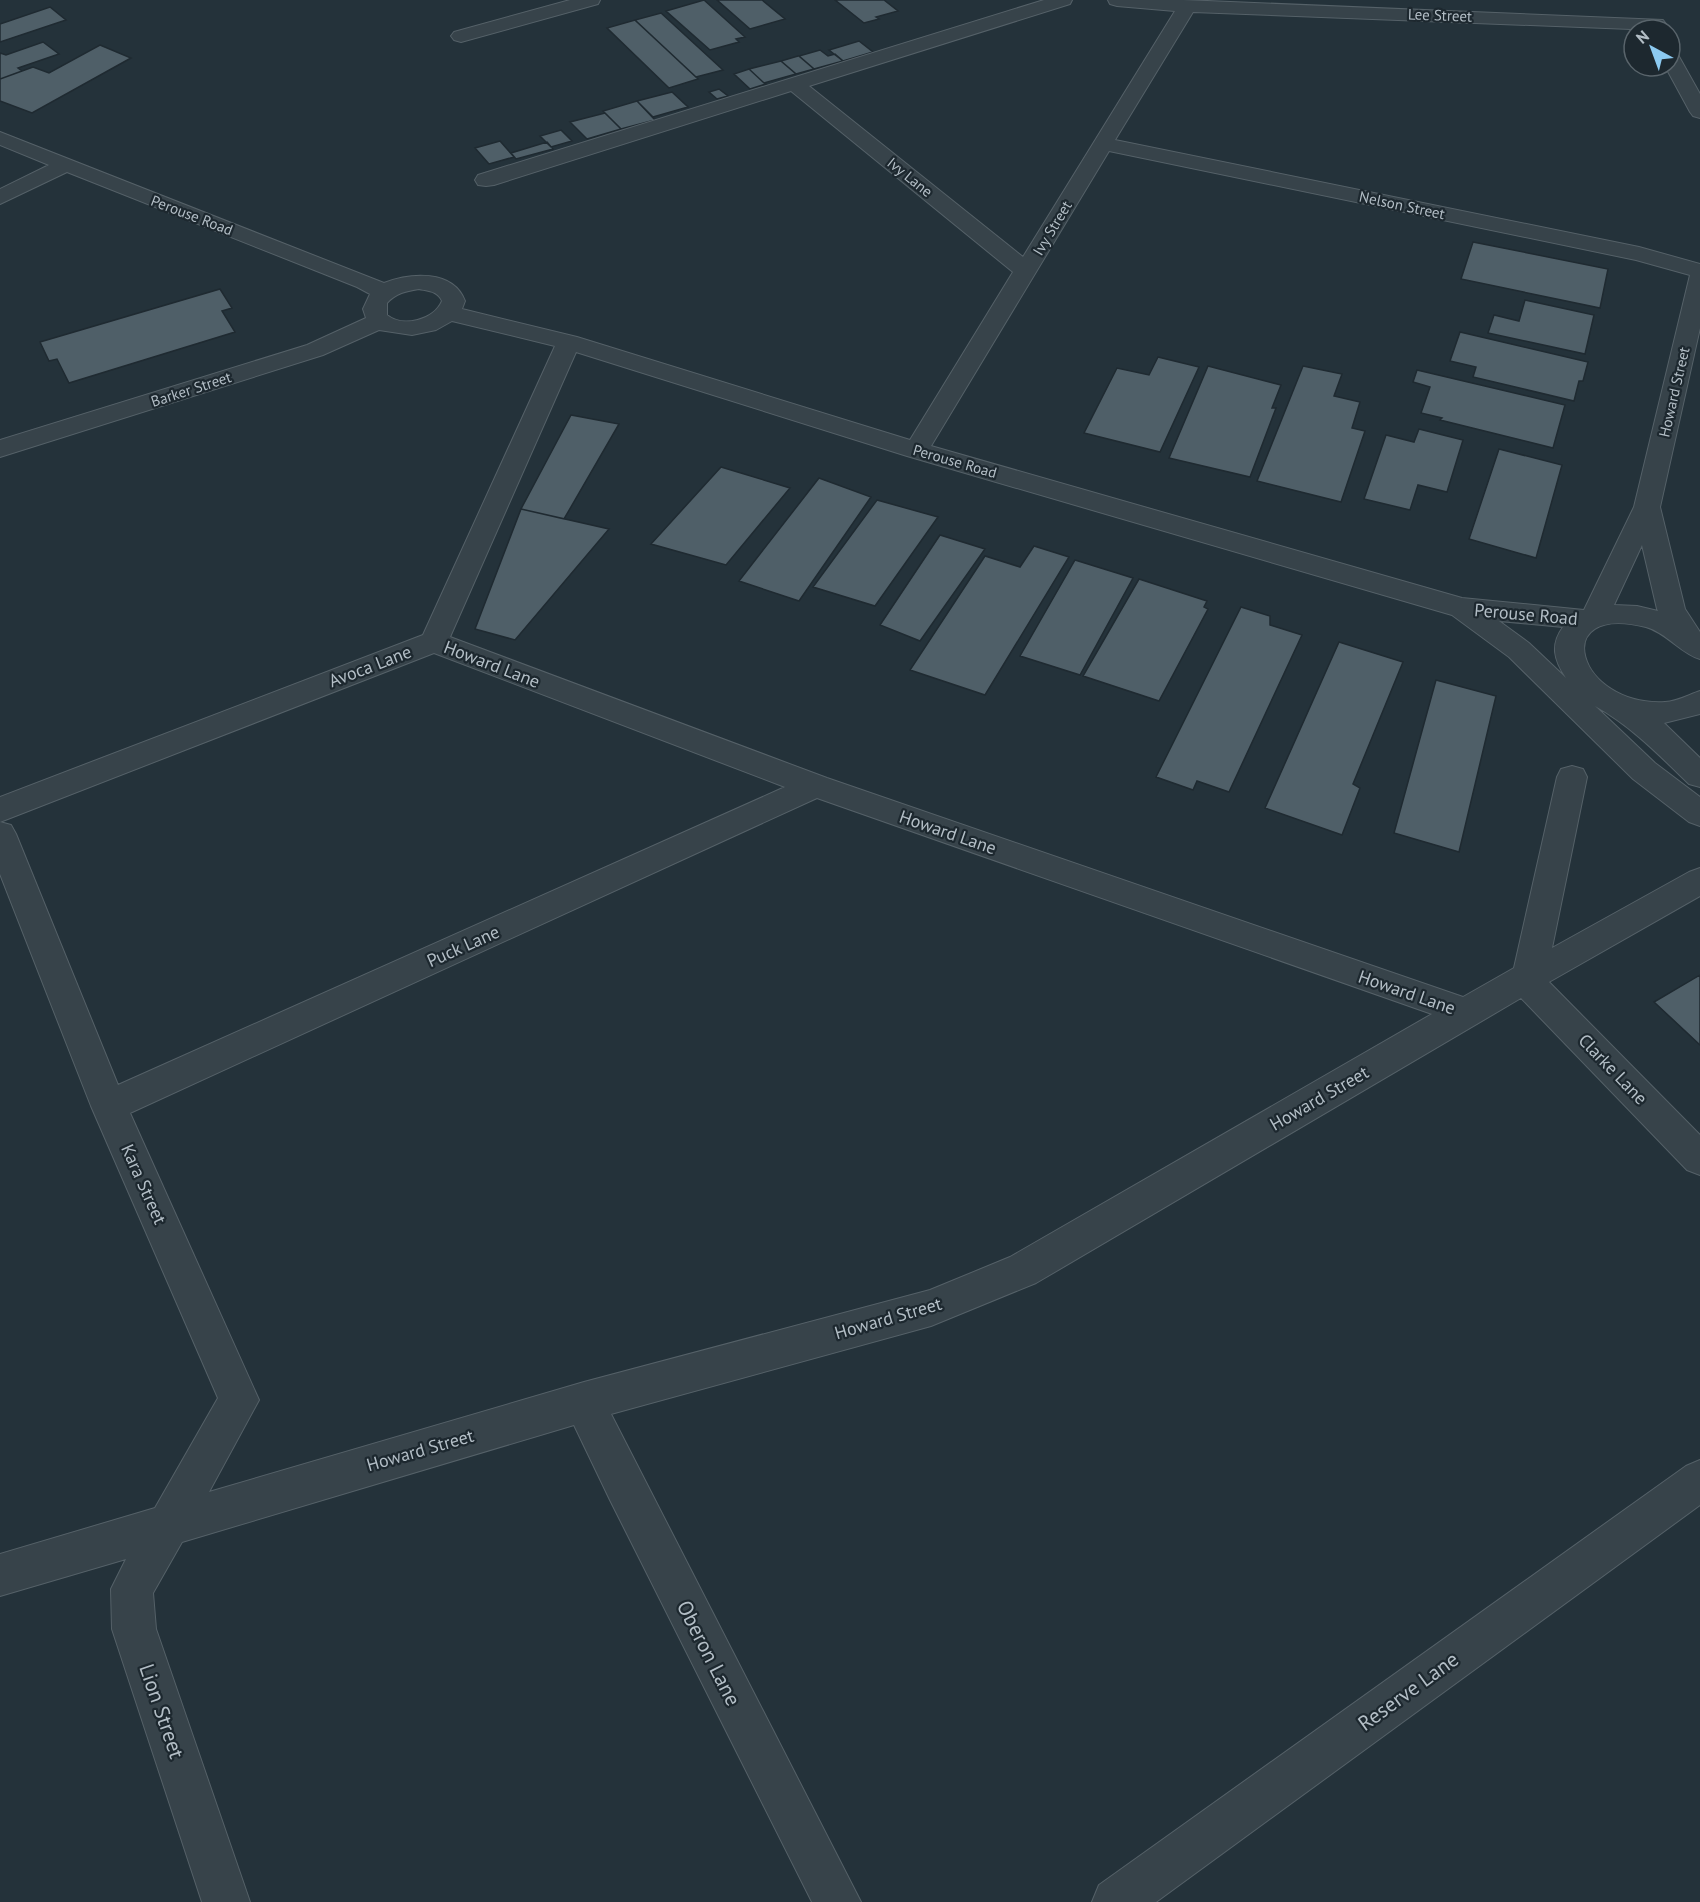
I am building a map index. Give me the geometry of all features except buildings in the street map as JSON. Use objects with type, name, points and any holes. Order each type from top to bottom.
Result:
[{"type":"street","points":[[460,36],[591,0]]},
{"type":"street","points":[[486,180],[1063,0]]},
{"type":"street","name":"Lee Street","points":[[1117,0],[1187,6],[1622,20]]},
{"type":"street","name":"Ivy Street","points":[[916,450],[1187,6]]},
{"type":"street","points":[[1681,78],[1700,112]]},
{"type":"street","name":"Ivy Lane","points":[[794,84],[1026,271]]},
{"type":"street","name":"Perouse Road","points":[[0,138],[365,282],[384,293]]},
{"type":"street","name":"Nelson Street","points":[[1103,144],[1639,254],[1700,271]]},
{"type":"street","points":[[0,197],[65,165]]},
{"type":"street","name":"Howard Street","points":[[1574,669],[1568,654],[1570,641],[1576,629],[1591,620],[1647,507],[1700,277]]},
{"type":"street","points":[[431,283],[450,292],[454,298],[454,305],[442,319],[421,327],[398,328],[379,321],[374,315],[373,307],[376,300],[384,293],[406,284],[431,283]]},
{"type":"street","name":"Perouse Road","points":[[449,313],[569,342],[916,450],[1462,608],[1591,620],[1616,615],[1640,616],[1666,624],[1696,644]]},
{"type":"street","name":"Barker Street","points":[[0,449],[315,350],[379,321]]},
{"type":"street","name":"Avoca Lane","points":[[0,810],[434,642],[569,342]]},
{"type":"street","name":"Howard Street","points":[[1647,507],[1674,616],[1696,644]]},
{"type":"street","points":[[1462,608],[1519,650],[1644,771],[1700,814]]},
{"type":"street","name":"Perouse Road","points":[[1462,608],[1574,669],[1591,689],[1619,705]]},
{"type":"street","name":"Howard Lane","points":[[434,642],[816,786],[1466,1012]]},
{"type":"street","points":[[1619,705],[1653,713],[1684,710],[1699,705]]},
{"type":"street","points":[[1619,705],[1648,726],[1700,776]]},
{"type":"street","points":[[1527,979],[1572,777]]},
{"type":"street","name":"Puck Lane","points":[[109,1106],[816,786]]},
{"type":"street","name":"Kara Street","points":[[0,834],[109,1106],[239,1400],[170,1524]]},
{"type":"street","name":"Howard Street","points":[[0,1575],[584,1402],[931,1308],[1023,1270],[1466,1012],[1700,881]]},
{"type":"street","name":"Clarke Lane","points":[[1527,979],[1700,1158]]},
{"type":"street","name":"Oberon Lane","points":[[584,1402],[837,1902]]},
{"type":"street","name":"Reserve Lane","points":[[1116,1902],[1700,1480]]},
{"type":"street","name":"Lion Street","points":[[170,1524],[132,1589],[134,1629],[226,1902]]}]
